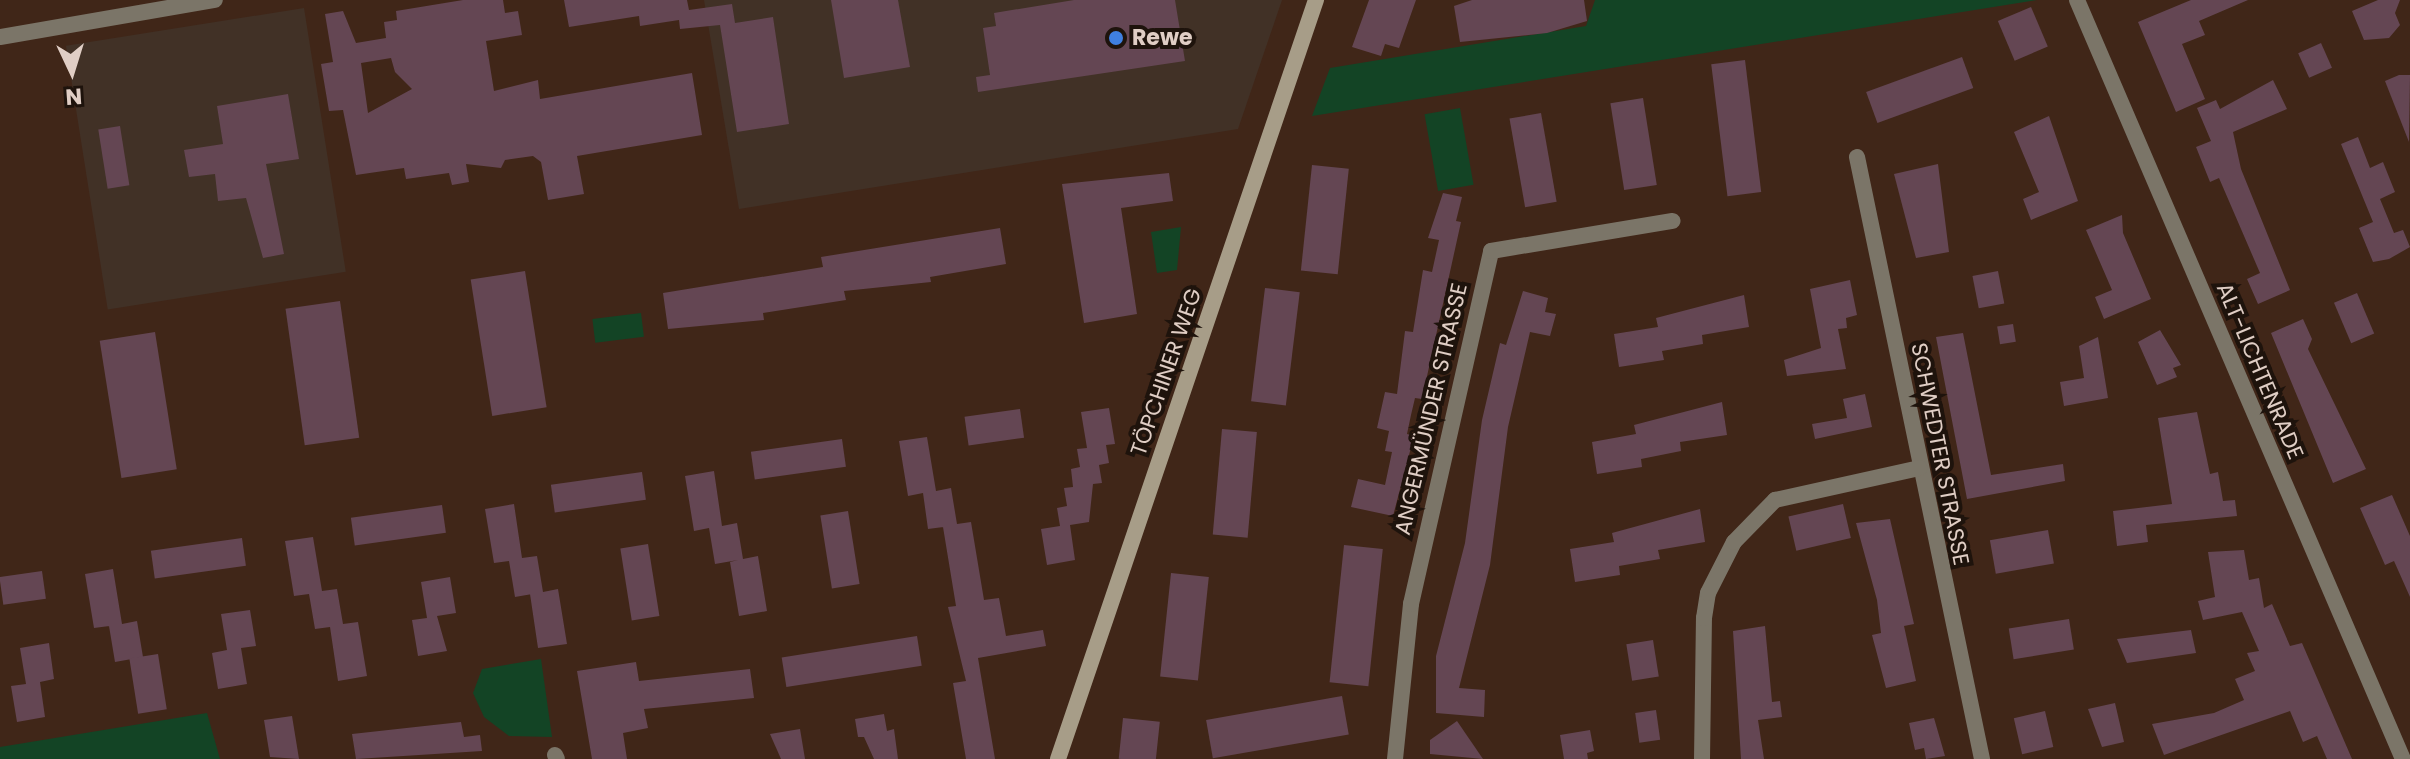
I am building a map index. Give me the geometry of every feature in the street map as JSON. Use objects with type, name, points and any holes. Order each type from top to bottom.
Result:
[{"type":"street","points":[[0,37],[215,0]]},
{"type":"street","name":"TÖPCHINER WEG","points":[[1058,759],[1316,0]]},
{"type":"street","name":"ALT-LICHTENRADE","points":[[2077,0],[2403,759]]},
{"type":"street","name":"SCHWEDTER STRASSE","points":[[1857,157],[1919,468],[1982,759]]},
{"type":"street","name":"ANGERMÜNDER STRASSE","points":[[1395,759],[1414,591],[1491,251],[1673,221]]},
{"type":"street","points":[[1702,759],[1704,618],[1708,593],[1734,542],[1775,500],[1919,468]]},
{"type":"shaded area","points":[[704,0],[1282,0],[1238,129],[739,209]]},
{"type":"shaded area","points":[[304,8],[346,272],[108,309],[66,46]]},
{"type":"green space","points":[[1595,0],[2037,0],[1312,116],[1330,68],[1586,26]]},
{"type":"green space","points":[[1460,108],[1474,185],[1438,191],[1425,114]]},
{"type":"green space","points":[[1181,227],[1177,270],[1157,273],[1151,232]]},
{"type":"green space","points":[[641,313],[644,337],[595,343],[592,319]]},
{"type":"green space","points":[[541,659],[552,737],[509,736],[484,717],[473,693],[482,669]]},
{"type":"green space","points":[[207,713],[220,759],[0,759],[0,747]]},
{"type":"building","points":[[463,0],[503,0],[505,13],[518,11],[522,35],[486,41],[494,91],[538,80],[540,99],[692,73],[702,135],[577,156],[584,194],[548,200],[541,162],[533,156],[505,160],[501,168],[466,164],[469,182],[452,185],[449,173],[406,179],[404,168],[356,175],[343,110],[329,111],[321,64],[333,62],[325,14],[343,11],[356,43],[386,38],[384,22],[397,20],[396,11]],"holes":[[[391,58],[395,72],[412,89],[368,113],[361,63]]]},
{"type":"building","points":[[564,0],[687,0],[689,10],[732,4],[735,23],[773,17],[789,124],[737,132],[720,25],[680,29],[679,20],[640,26],[639,16],[569,27]]},
{"type":"building","points":[[831,0],[898,0],[910,67],[844,78]]},
{"type":"building","name":"Rewe","points":[[1074,0],[1175,0],[1185,61],[978,92],[976,77],[990,75],[983,28],[996,26],[994,13]]},
{"type":"building","points":[[1369,0],[1416,0],[1399,48],[1385,44],[1381,56],[1352,47]]},
{"type":"building","points":[[1472,0],[1584,0],[1587,21],[1547,33],[1460,42],[1454,6]]},
{"type":"building","points":[[2191,0],[2248,0],[2199,21],[2205,35],[2182,44],[2205,99],[2176,112],[2138,22]]},
{"type":"building","points":[[2378,0],[2400,0],[2395,13],[2400,25],[2389,38],[2364,40],[2352,11]]},
{"type":"building","points":[[2031,7],[2048,47],[2015,61],[1998,21]]},
{"type":"building","points":[[2321,43],[2332,68],[2309,78],[2298,53]]},
{"type":"building","points":[[1962,57],[1973,88],[1877,123],[1866,92]]},
{"type":"building","points":[[1745,60],[1761,192],[1727,196],[1711,64]]},
{"type":"building","points":[[2399,75],[2410,75],[2409,142],[2385,81]]},
{"type":"building","points":[[2273,80],[2287,109],[2233,132],[2241,169],[2290,290],[2258,304],[2247,279],[2260,273],[2219,178],[2210,182],[2196,147],[2211,141],[2197,108],[2216,100],[2220,109]]},
{"type":"building","points":[[288,94],[299,159],[266,164],[284,254],[263,258],[246,198],[218,201],[215,174],[189,177],[184,150],[223,144],[217,106]]},
{"type":"building","points":[[1643,98],[1657,185],[1624,190],[1610,103]]},
{"type":"building","points":[[1541,113],[1557,202],[1525,207],[1509,119]]},
{"type":"building","points":[[2049,116],[2078,201],[2031,220],[2023,199],[2039,192],[2014,132]]},
{"type":"building","points":[[120,126],[129,185],[108,189],[98,129]]},
{"type":"building","points":[[2358,137],[2370,168],[2383,162],[2395,192],[2380,199],[2394,233],[2403,230],[2410,247],[2389,259],[2373,262],[2359,228],[2373,222],[2341,144]]},
{"type":"building","points":[[1938,164],[1949,252],[1916,258],[1894,174]]},
{"type":"building","points":[[1312,165],[1349,169],[1338,274],[1301,270]]},
{"type":"building","points":[[1169,173],[1173,201],[1121,208],[1137,314],[1084,323],[1062,184]]},
{"type":"building","points":[[1443,193],[1462,197],[1456,221],[1461,222],[1422,399],[1415,398],[1411,415],[1407,434],[1414,436],[1393,516],[1351,507],[1358,479],[1385,485],[1392,452],[1385,451],[1389,431],[1377,428],[1385,392],[1397,394],[1405,331],[1413,332],[1423,270],[1432,272],[1439,240],[1428,238]]},
{"type":"building","points":[[2122,215],[2123,233],[2151,299],[2104,319],[2095,297],[2112,290],[2086,230]]},
{"type":"building","points":[[1000,228],[1006,264],[930,277],[931,282],[844,291],[846,300],[763,313],[764,320],[668,329],[663,293],[823,267],[821,257]]},
{"type":"building","points":[[525,271],[547,407],[492,416],[471,280]]},
{"type":"building","points":[[1998,271],[2004,303],[1979,308],[1972,276]]},
{"type":"building","points":[[1850,280],[1857,315],[1846,318],[1847,328],[1838,329],[1846,369],[1787,376],[1784,360],[1821,348],[1810,289]]},
{"type":"building","points":[[1265,288],[1300,292],[1286,405],[1251,401]]},
{"type":"building","points":[[1523,291],[1548,298],[1545,312],[1556,314],[1550,336],[1530,332],[1508,427],[1490,565],[1459,688],[1485,690],[1484,717],[1436,713],[1436,656],[1465,543],[1482,420],[1500,343],[1506,345]]},
{"type":"building","points":[[2357,293],[2374,334],[2351,343],[2334,303]]},
{"type":"building","points":[[1744,295],[1749,327],[1702,335],[1703,344],[1662,351],[1664,360],[1619,367],[1614,334],[1658,327],[1656,318]]},
{"type":"building","points":[[340,301],[359,438],[305,445],[286,309]]},
{"type":"building","points":[[2303,319],[2312,339],[2308,349],[2366,469],[2333,483],[2271,333]]},
{"type":"building","points":[[2013,324],[2016,342],[2000,344],[1997,327]]},
{"type":"building","points":[[2160,330],[2181,365],[2173,368],[2177,377],[2157,385],[2138,342]]},
{"type":"building","points":[[155,332],[177,469],[121,478],[100,341]]},
{"type":"building","points":[[1963,333],[1991,475],[2063,464],[2065,481],[1967,499],[1936,337]]},
{"type":"building","points":[[2098,337],[2108,398],[2064,406],[2060,382],[2084,378],[2079,346]]},
{"type":"building","points":[[1865,394],[1872,427],[1815,439],[1812,424],[1847,418],[1843,399]]},
{"type":"building","points":[[1722,402],[1727,435],[1680,442],[1681,451],[1641,459],[1642,467],[1597,474],[1592,442],[1636,434],[1634,425]]},
{"type":"building","points":[[1109,408],[1115,444],[1106,445],[1109,463],[1099,465],[1102,483],[1093,484],[1089,522],[1070,525],[1075,560],[1047,565],[1041,529],[1060,526],[1057,508],[1067,506],[1064,488],[1073,487],[1071,469],[1080,467],[1077,449],[1087,448],[1081,412]]},
{"type":"building","points":[[1020,409],[1024,438],[969,446],[965,417]]},
{"type":"building","points":[[2197,412],[2210,474],[2218,472],[2223,501],[2235,500],[2237,516],[2146,525],[2148,542],[2117,546],[2113,511],[2172,504],[2158,418]]},
{"type":"building","points":[[1222,429],[1257,432],[1248,538],[1213,535]]},
{"type":"building","points":[[927,437],[936,491],[951,488],[957,524],[971,522],[984,600],[999,598],[1006,636],[1043,630],[1046,646],[978,658],[995,759],[966,759],[953,683],[966,681],[948,607],[956,606],[943,527],[928,529],[923,493],[908,496],[899,441]]},
{"type":"building","points":[[842,439],[846,467],[755,480],[751,452]]},
{"type":"building","points":[[714,471],[722,526],[737,523],[743,559],[758,556],[767,611],[739,616],[730,562],[738,560],[715,564],[709,528],[694,531],[685,476]]},
{"type":"building","points":[[642,472],[646,500],[555,513],[551,485]]},
{"type":"building","points":[[2392,495],[2410,536],[2410,597],[2394,561],[2385,565],[2360,508]]},
{"type":"building","points":[[514,504],[522,558],[537,556],[543,592],[558,589],[567,644],[538,648],[530,594],[515,597],[509,561],[494,563],[485,509]]},
{"type":"building","points":[[1843,504],[1851,538],[1796,551],[1788,517]]},
{"type":"building","points":[[442,505],[446,533],[355,546],[351,518]]},
{"type":"building","points":[[1700,509],[1705,542],[1658,550],[1660,559],[1619,566],[1620,575],[1575,582],[1570,549],[1614,542],[1612,533]]},
{"type":"building","points":[[848,511],[860,584],[832,588],[820,515]]},
{"type":"building","points":[[1890,519],[1914,624],[1904,626],[1916,681],[1886,688],[1872,635],[1881,633],[1877,600],[1856,523]]},
{"type":"building","points":[[2048,530],[2054,563],[1996,574],[1990,540]]},
{"type":"building","points":[[313,537],[322,591],[337,589],[343,624],[358,622],[367,676],[338,681],[330,627],[315,629],[309,594],[294,596],[285,541]]},
{"type":"building","points":[[242,538],[246,566],[155,579],[151,551]]},
{"type":"building","points":[[648,544],[659,616],[632,620],[620,548]]},
{"type":"building","points":[[1344,545],[1383,549],[1368,686],[1330,682]]},
{"type":"building","points":[[2244,550],[2249,580],[2259,578],[2264,608],[2272,604],[2290,646],[2302,643],[2352,759],[2327,759],[2317,736],[2303,742],[2290,711],[2164,755],[2152,724],[2214,713],[2244,700],[2235,679],[2255,671],[2247,653],[2259,651],[2242,612],[2203,620],[2198,601],[2215,597],[2208,552]]},
{"type":"building","points":[[113,569],[122,624],[137,621],[143,657],[115,662],[109,626],[94,628],[85,574]]},
{"type":"building","points":[[42,571],[46,599],[3,605],[0,577]]},
{"type":"building","points":[[1171,573],[1209,577],[1198,680],[1160,676]]},
{"type":"building","points":[[450,577],[456,613],[437,616],[447,651],[418,656],[412,620],[427,618],[421,582]]},
{"type":"building","points":[[250,610],[256,646],[241,648],[247,684],[218,689],[212,653],[227,650],[221,614]]},
{"type":"building","points":[[2069,619],[2074,650],[2014,659],[2009,629]]},
{"type":"building","points":[[1765,626],[1772,702],[1780,701],[1782,717],[1758,720],[1764,759],[1741,759],[1733,631]]},
{"type":"building","points":[[2191,630],[2196,653],[2127,663],[2117,639]]},
{"type":"building","points":[[917,636],[922,666],[786,687],[782,657]]},
{"type":"building","points":[[1653,640],[1659,677],[1632,681],[1626,644]]},
{"type":"building","points":[[49,643],[54,679],[40,682],[45,717],[17,722],[11,686],[26,684],[20,648]]},
{"type":"building","points":[[158,654],[167,709],[138,714],[129,659]]},
{"type":"building","points":[[636,662],[639,681],[750,669],[754,698],[644,709],[648,728],[623,733],[627,759],[592,759],[577,671]]},
{"type":"building","points":[[1342,696],[1349,734],[1213,758],[1206,720]]},
{"type":"building","points":[[2115,703],[2124,742],[2102,747],[2088,709]]},
{"type":"building","points":[[1656,710],[1660,740],[1639,743],[1635,713]]},
{"type":"building","points":[[2045,711],[2053,747],[2022,754],[2014,718]]},
{"type":"building","points":[[884,714],[887,731],[894,729],[898,759],[874,759],[864,737],[858,737],[855,719]]},
{"type":"building","points":[[292,716],[299,759],[270,757],[264,720]]},
{"type":"building","points":[[1123,718],[1160,722],[1156,759],[1119,759]]},
{"type":"building","points":[[1934,718],[1945,756],[1926,759],[1924,748],[1915,750],[1909,723]]},
{"type":"building","points":[[1457,721],[1483,759],[1430,754],[1430,740]]},
{"type":"building","points":[[461,722],[464,737],[480,735],[482,751],[356,759],[352,734]]},
{"type":"building","points":[[800,729],[805,759],[781,759],[770,734]]},
{"type":"building","points":[[1590,730],[1594,751],[1587,753],[1588,759],[1564,759],[1560,735]]},
{"type":"place","name":"Rewe","points":[[1116,38]]}]
